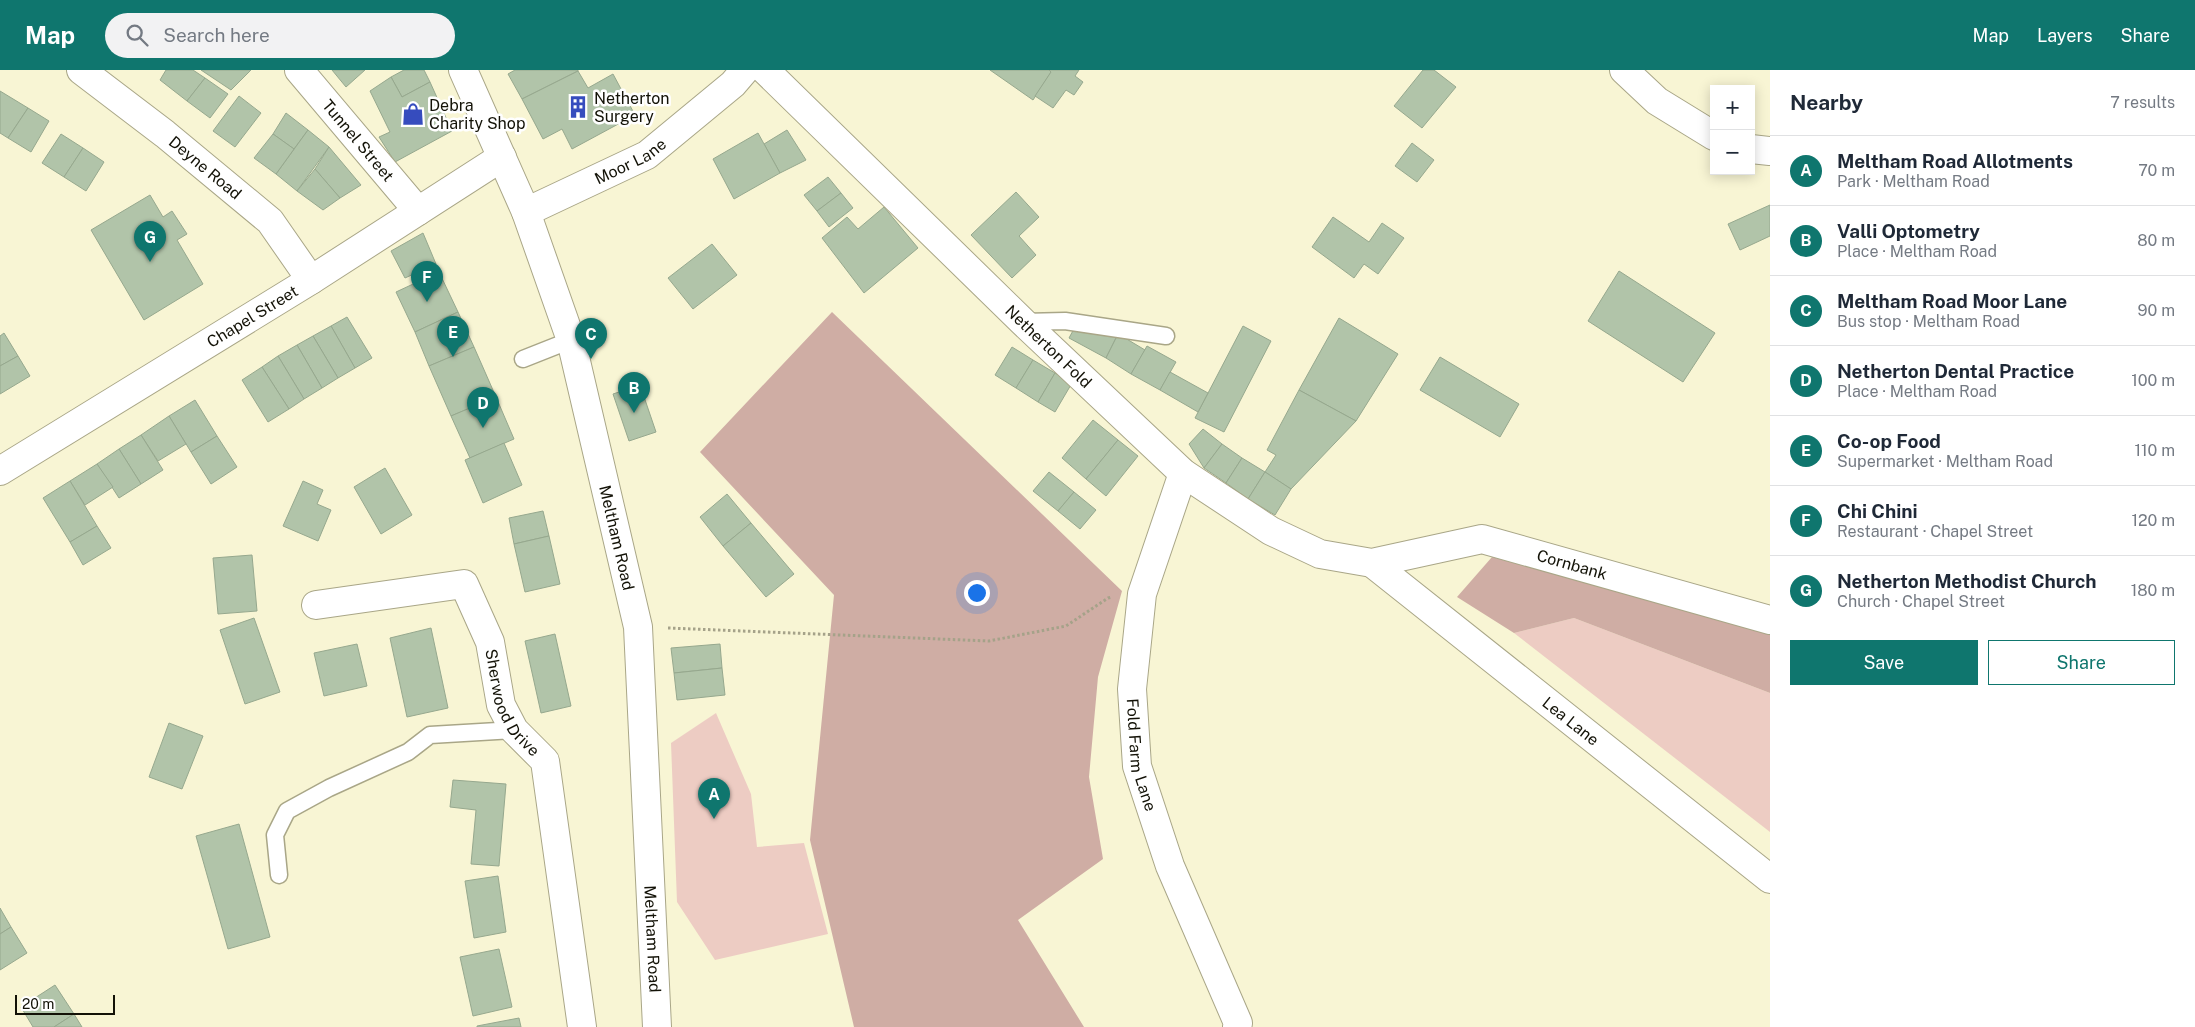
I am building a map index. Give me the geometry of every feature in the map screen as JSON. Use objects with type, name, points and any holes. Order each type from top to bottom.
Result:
[{"type":"street","name":"Deyne Road","points":[[81,70],[165,134],[270,221],[311,280]]},
{"type":"street","name":"Tunnel Street","points":[[299,70],[418,211]]},
{"type":"street","name":"Meltham Road","points":[[463,70],[526,212],[571,340],[638,627],[657,1027]]},
{"type":"street","name":"Netherton Fold","points":[[765,70],[1023,322],[1183,473],[1271,531],[1320,554],[1372,562]]},
{"type":"street","points":[[1624,70],[1657,101],[1710,134]]},
{"type":"street","name":"Moor Lane","points":[[526,212],[647,155],[733,75]]},
{"type":"street","points":[[1755,149],[1770,151]]},
{"type":"street","name":"Chapel Street","points":[[0,471],[311,280],[502,157]]},
{"type":"street","name":"Fold Farm Lane","points":[[1183,473],[1142,594],[1132,689],[1137,766],[1170,866],[1238,1023],[1237,1027]]},
{"type":"street","name":"Cornbank","points":[[1372,562],[1482,539],[1770,620]]},
{"type":"street","name":"Lea Lane","points":[[1372,562],[1770,879]]},
{"type":"street","name":"Sherwood Drive","points":[[316,605],[464,584],[490,642],[501,705],[514,730],[545,761],[582,1027]]},
{"type":"lane","points":[[1023,322],[1065,321],[1166,336]]},
{"type":"lane","points":[[523,359],[571,340]]},
{"type":"lane","points":[[279,875],[275,834],[287,812],[329,788],[408,752],[430,735],[514,730]]},
{"type":"path","points":[[699,629],[989,641],[1066,626],[1108,598],[1142,594]]},
{"type":"shaded area","points":[[832,312],[1122,591],[1098,677],[1089,777],[1103,859],[1018,920],[1084,1027],[854,1027],[810,840],[834,595],[700,452]]},
{"type":"shaded area","points":[[1492,557],[1770,633],[1770,693],[1574,618],[1514,633],[1457,597]]},
{"type":"shaded area","points":[[1574,618],[1770,693],[1770,832],[1514,633]]},
{"type":"shaded area","points":[[716,713],[751,794],[757,847],[804,843],[828,934],[715,960],[677,902],[671,743]]},
{"type":"building","points":[[166,70],[193,70],[205,78],[187,101],[160,80]]},
{"type":"building","points":[[201,70],[251,70],[231,90]]},
{"type":"building","points":[[332,70],[365,70],[346,87]]},
{"type":"building","points":[[404,70],[424,70],[430,82],[402,97],[391,77]]},
{"type":"building","points":[[515,70],[578,71],[522,99],[508,74]]},
{"type":"building","points":[[990,70],[1049,70],[1051,72],[1033,100]]},
{"type":"building","points":[[1049,70],[1079,70],[1075,76],[1083,82],[1074,95],[1066,90],[1053,108],[1035,96],[1051,72]]},
{"type":"building","points":[[1423,70],[1434,70],[1456,87],[1422,128],[1394,106]]},
{"type":"building","name":"Netherton Surgery","points":[[578,71],[588,88],[613,74],[635,115],[572,149],[562,129],[543,139],[522,99]]},
{"type":"building","name":"Debra Charity Shop","points":[[391,77],[402,97],[430,82],[452,131],[395,162],[379,137],[390,132],[370,91]]},
{"type":"building","points":[[205,78],[228,94],[210,118],[187,101]]},
{"type":"building","points":[[0,91],[28,108],[8,138],[0,133]]},
{"type":"building","points":[[239,96],[261,113],[235,147],[213,131]]},
{"type":"building","points":[[28,108],[49,121],[31,152],[8,138]]},
{"type":"building","points":[[286,113],[308,130],[294,149],[273,134]]},
{"type":"building","points":[[308,130],[329,147],[297,191],[276,174]]},
{"type":"building","points":[[787,130],[806,160],[780,173],[764,144]]},
{"type":"building","points":[[758,133],[780,173],[734,199],[713,159]]},
{"type":"building","points":[[61,134],[83,148],[64,177],[42,163]]},
{"type":"building","points":[[273,134],[294,149],[276,174],[254,158]]},
{"type":"building","points":[[1412,143],[1434,160],[1417,182],[1395,166]]},
{"type":"building","points":[[329,147],[361,185],[340,198],[315,169]]},
{"type":"building","points":[[83,148],[104,162],[86,191],[64,177]]},
{"type":"building","points":[[315,169],[340,198],[323,210],[297,191]]},
{"type":"building","points":[[828,177],[841,193],[817,211],[804,195]]},
{"type":"building","points":[[1016,192],[1039,217],[1019,236],[1036,255],[1012,278],[971,235]]},
{"type":"building","points":[[841,193],[853,208],[829,227],[817,211]]},
{"type":"building","points":[[150,195],[163,217],[172,211],[187,234],[177,240],[203,284],[144,320],[91,230]]},
{"type":"building","points":[[1770,205],[1770,236],[1740,250],[1728,224]]},
{"type":"building","points":[[884,207],[918,248],[864,293],[822,238],[847,217],[858,229]]},
{"type":"building","points":[[1333,217],[1369,242],[1382,223],[1404,238],[1378,274],[1364,264],[1354,278],[1312,247]]},
{"type":"building","points":[[423,233],[436,264],[405,278],[391,251]]},
{"type":"building","points":[[712,244],[737,275],[693,309],[668,278]]},
{"type":"building","points":[[1619,271],[1715,333],[1683,382],[1588,321]]},
{"type":"building","points":[[439,272],[458,312],[415,332],[396,292]]},
{"type":"building","points":[[458,312],[474,347],[429,366],[415,332]]},
{"type":"building","points":[[347,317],[372,358],[355,368],[331,326]]},
{"type":"building","points":[[1339,318],[1398,354],[1356,421],[1299,390]]},
{"type":"building","points":[[331,326],[355,368],[338,378],[313,336]]},
{"type":"building","points":[[1243,326],[1271,341],[1224,432],[1195,418]]},
{"type":"building","points":[[1075,327],[1101,330],[1116,338],[1106,358],[1069,338]]},
{"type":"building","points":[[4,333],[18,356],[0,366],[0,336]]},
{"type":"building","points":[[1120,335],[1145,350],[1131,374],[1106,358],[1116,338]]},
{"type":"building","points":[[313,336],[338,378],[322,388],[297,345]]},
{"type":"building","points":[[297,345],[322,388],[304,399],[278,356]]},
{"type":"building","points":[[1147,346],[1176,362],[1160,390],[1131,374]]},
{"type":"building","points":[[474,347],[496,397],[451,416],[429,366]]},
{"type":"building","points":[[1012,347],[1033,360],[1016,388],[995,375]]},
{"type":"building","points":[[18,356],[30,376],[0,394],[0,366]]},
{"type":"building","points":[[278,356],[304,399],[289,409],[262,367]]},
{"type":"building","points":[[1440,357],[1519,404],[1500,437],[1420,390]]},
{"type":"building","points":[[1033,360],[1055,373],[1038,402],[1016,388]]},
{"type":"building","points":[[262,367],[289,409],[268,422],[242,380]]},
{"type":"building","points":[[1170,372],[1208,393],[1198,412],[1160,390]]},
{"type":"building","points":[[1055,373],[1072,383],[1055,412],[1038,402]]},
{"type":"building","points":[[640,385],[656,432],[629,441],[613,394]]},
{"type":"building","points":[[1299,390],[1356,421],[1291,489],[1265,472],[1276,455],[1267,450]]},
{"type":"building","points":[[496,397],[514,439],[470,458],[451,416]]},
{"type":"building","points":[[195,400],[217,436],[191,452],[169,416]]},
{"type":"building","points":[[169,416],[186,444],[158,461],[141,435]]},
{"type":"building","points":[[1093,420],[1118,440],[1086,479],[1062,458]]},
{"type":"building","points":[[1203,429],[1222,444],[1204,468],[1189,444]]},
{"type":"building","points":[[141,435],[163,470],[141,484],[119,449]]},
{"type":"building","points":[[217,436],[237,467],[211,484],[191,452]]},
{"type":"building","points":[[1118,440],[1138,456],[1106,496],[1086,479]]},
{"type":"building","points":[[504,443],[522,485],[483,503],[465,460]]},
{"type":"building","points":[[1222,444],[1242,458],[1226,483],[1204,468]]},
{"type":"building","points":[[119,449],[141,484],[119,498],[97,464]]},
{"type":"building","points":[[1242,458],[1265,472],[1248,499],[1226,483]]},
{"type":"building","points":[[97,464],[113,487],[85,505],[70,481]]},
{"type":"building","points":[[385,468],[412,515],[381,534],[354,487]]},
{"type":"building","points":[[1049,472],[1074,492],[1058,511],[1033,491]]},
{"type":"building","points":[[1265,472],[1291,489],[1275,515],[1248,499]]},
{"type":"building","points":[[70,481],[97,526],[70,542],[43,498]]},
{"type":"building","points":[[303,481],[323,490],[317,504],[331,510],[318,541],[283,526]]},
{"type":"building","points":[[1074,492],[1096,510],[1080,529],[1058,511]]},
{"type":"building","points":[[727,494],[751,523],[723,546],[700,517]]},
{"type":"building","points":[[543,511],[549,536],[514,544],[509,518]]},
{"type":"building","points":[[751,523],[794,574],[766,597],[723,546]]},
{"type":"building","points":[[97,526],[111,548],[83,565],[70,542]]},
{"type":"building","points":[[549,536],[560,584],[525,592],[514,544]]},
{"type":"building","points":[[252,555],[257,611],[218,614],[213,558]]},
{"type":"building","points":[[254,618],[280,692],[245,704],[220,630]]},
{"type":"building","points":[[431,628],[448,708],[407,717],[390,638]]},
{"type":"building","points":[[555,634],[571,706],[541,713],[525,641]]},
{"type":"building","points":[[357,644],[367,686],[324,696],[314,653]]},
{"type":"building","points":[[720,644],[722,668],[674,673],[671,648]]},
{"type":"building","points":[[722,668],[725,695],[677,700],[674,673]]},
{"type":"building","points":[[169,723],[203,736],[182,789],[149,777]]},
{"type":"building","points":[[453,780],[506,784],[499,866],[471,864],[476,810],[450,807]]},
{"type":"building","points":[[239,824],[270,937],[228,949],[196,836]]},
{"type":"building","points":[[498,876],[506,932],[474,938],[465,881]]},
{"type":"building","points":[[0,908],[11,927],[0,934]]},
{"type":"building","points":[[11,927],[27,953],[0,970],[0,934]]},
{"type":"building","points":[[499,949],[512,1007],[473,1016],[460,957]]},
{"type":"building","points":[[55,985],[74,1014],[54,1027],[33,1027],[21,1007]]},
{"type":"building","points":[[74,1014],[82,1027],[54,1027]]},
{"type":"building","points":[[519,1018],[521,1027],[477,1027],[477,1026]]},
{"type":"place","name":"Netherton Surgery","points":[[578,107]]},
{"type":"place","name":"Debra Charity Shop","points":[[413,114]]},
{"type":"place","name":"Netherton Methodist Church","points":[[150,262]]},
{"type":"place","name":"Chi Chini","points":[[427,302]]},
{"type":"place","name":"Co-op Food","points":[[453,357]]},
{"type":"place","name":"Meltham Road Moor Lane","points":[[591,359]]},
{"type":"place","name":"Valli Optometry","points":[[634,413]]},
{"type":"place","name":"Netherton Dental Practice","points":[[483,428]]},
{"type":"place","name":"Meltham Road Allotments","points":[[714,819]]}]
